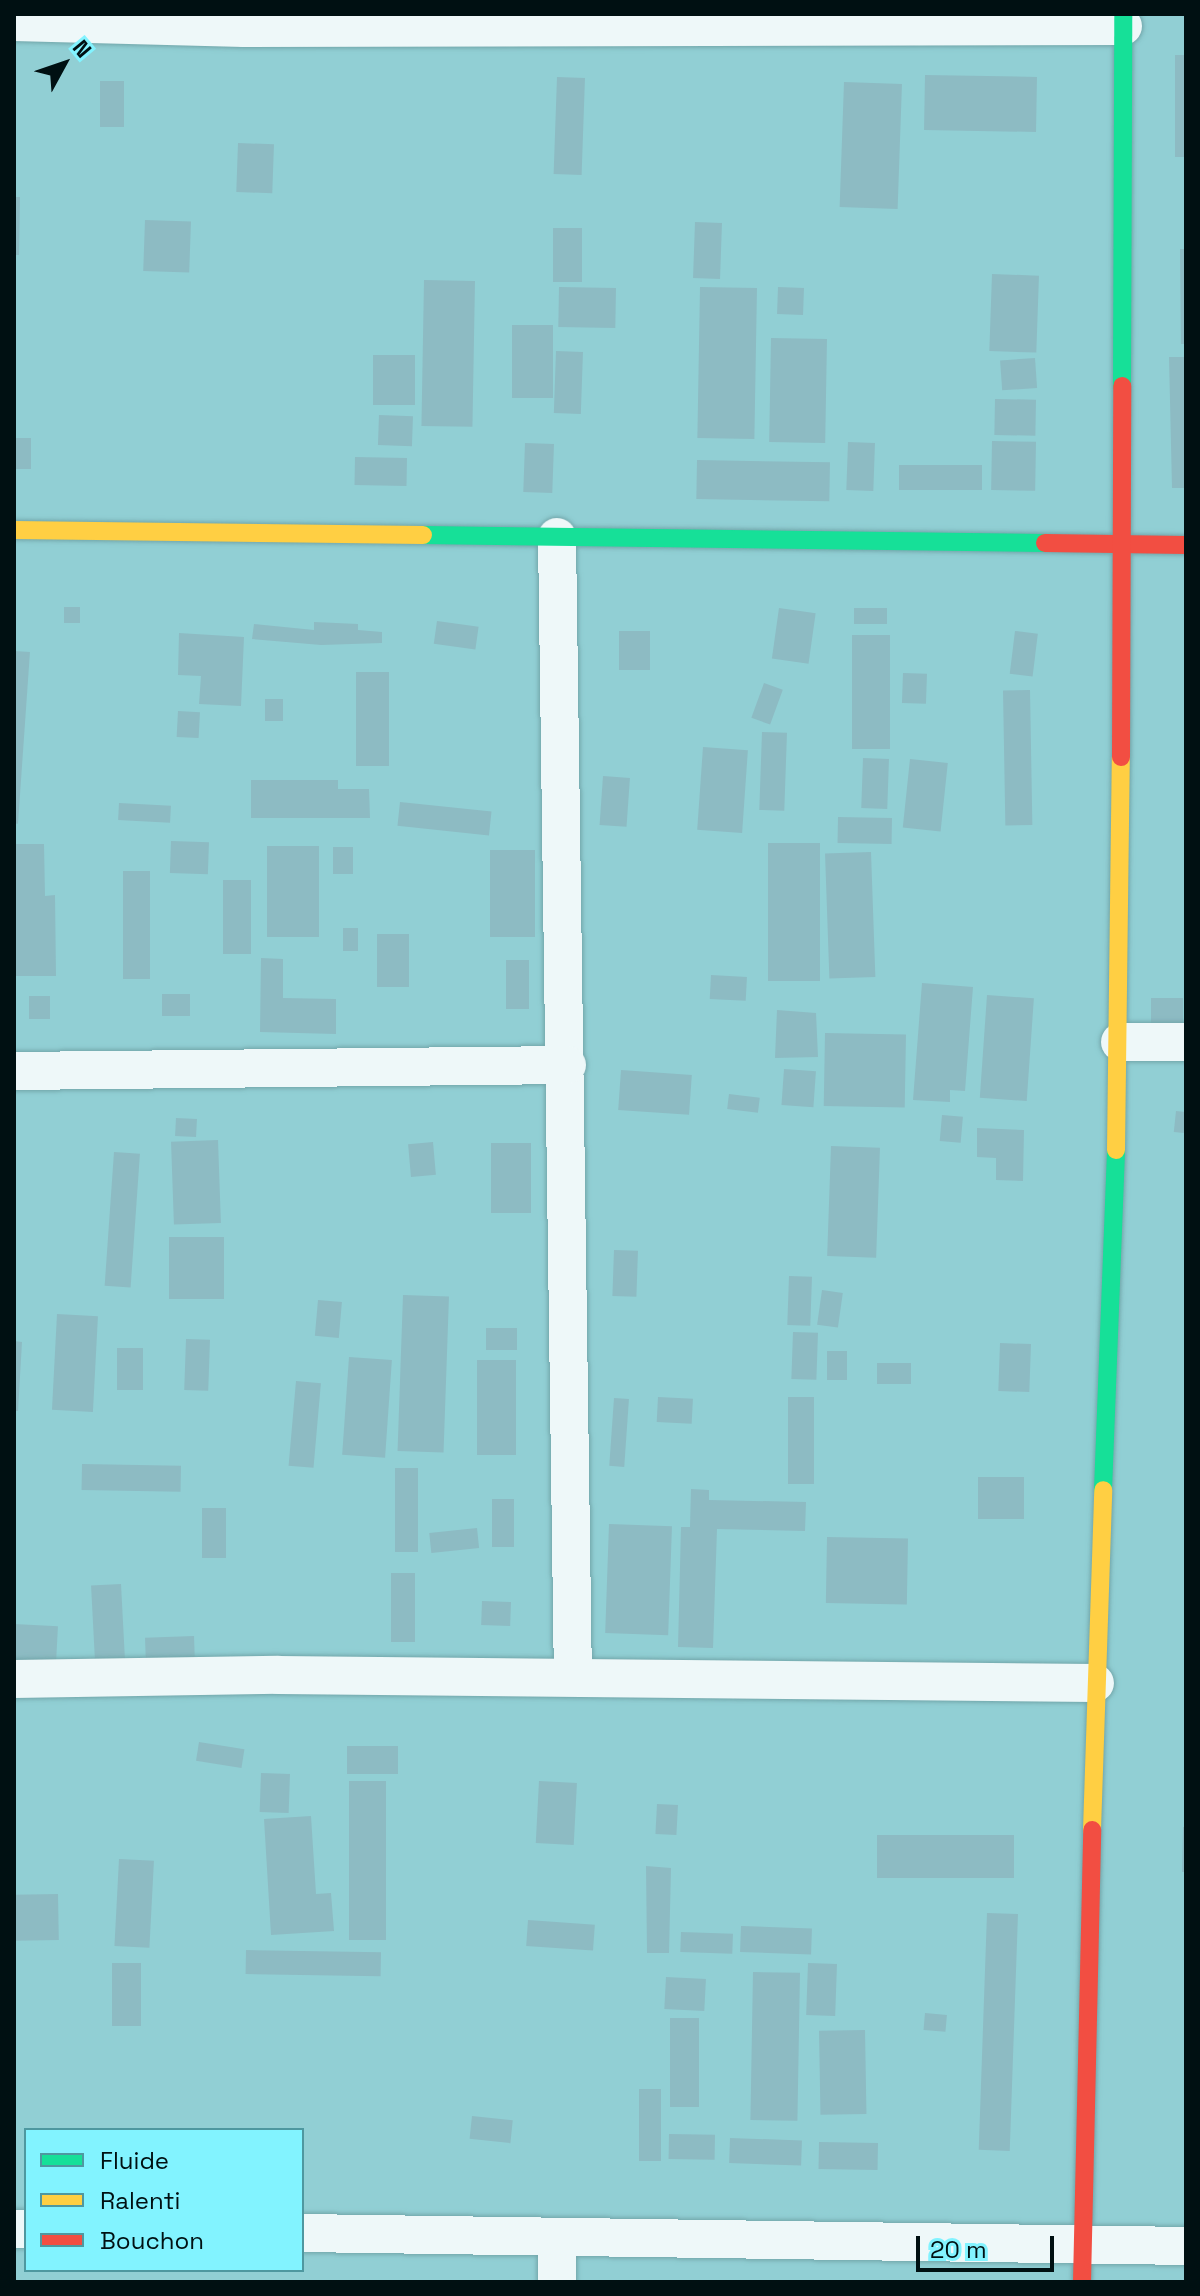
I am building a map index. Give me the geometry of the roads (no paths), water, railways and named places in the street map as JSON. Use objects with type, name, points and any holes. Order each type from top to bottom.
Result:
[{"type":"street","points":[[14,22],[1123,20],[1120,1042],[1095,1683],[1082,2282]]},
{"type":"street","points":[[14,530],[1186,545]]},
{"type":"street","points":[[557,537],[567,1065],[573,1677]]},
{"type":"street","points":[[1120,1042],[1186,1042]]},
{"type":"street","points":[[14,1071],[567,1065]]},
{"type":"street","points":[[14,1679],[573,1677],[1095,1683]]},
{"type":"street","points":[[304,2233],[1186,2246]]},
{"type":"street","points":[[557,2237],[557,2282]]}]
